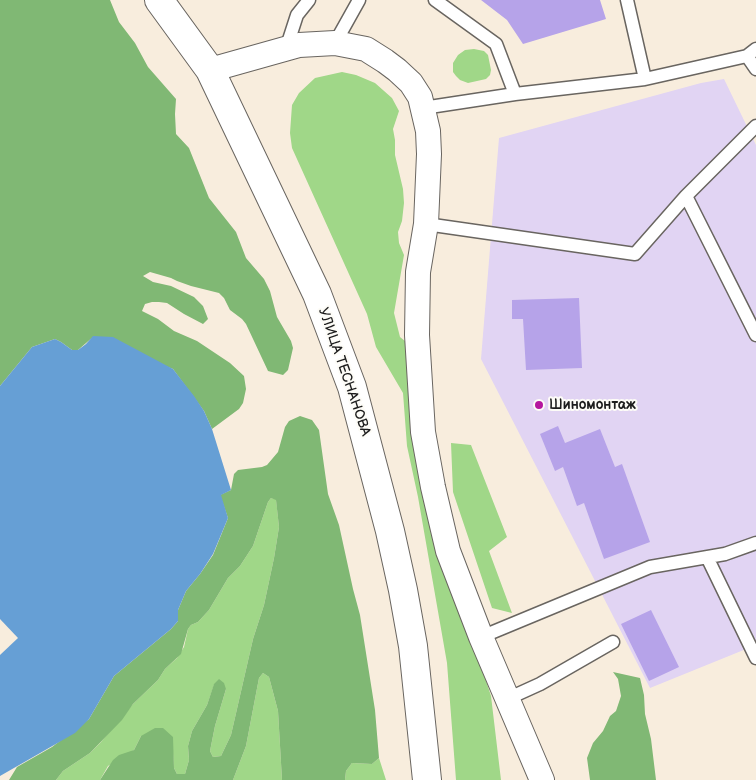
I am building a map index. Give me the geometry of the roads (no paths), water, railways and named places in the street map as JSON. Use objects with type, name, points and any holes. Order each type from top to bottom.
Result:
[{"type":"main road","name":"УЛИЦА ТЕСНАНОВА","points":[[159,0],[210,70],[317,294],[354,396],[390,531],[403,590],[413,646],[427,780]]},
{"type":"street","points":[[210,70],[299,45],[335,43],[366,49],[397,70],[416,90],[423,108],[428,131],[429,154],[426,224],[418,272],[417,335],[423,432],[448,551],[481,637],[542,780]]},
{"type":"lane","points":[[286,49],[297,15],[309,0]]},
{"type":"lane","points":[[335,43],[359,0]]},
{"type":"lane","points":[[435,0],[496,44],[515,94]]},
{"type":"lane","points":[[627,0],[645,79]]},
{"type":"lane","points":[[423,108],[515,94],[645,79],[752,52],[756,69]]},
{"type":"lane","points":[[426,224],[635,254],[686,196],[756,126]]},
{"type":"lane","points":[[686,196],[756,335]]},
{"type":"lane","points":[[481,637],[650,567],[725,554],[756,543]]},
{"type":"lane","points":[[707,557],[756,658]]},
{"type":"lane","points":[[508,699],[540,684],[614,642]]},
{"type":"water","points":[[93,336],[113,337],[173,369],[194,396],[204,411],[212,429],[231,490],[221,495],[228,518],[213,554],[186,591],[178,610],[178,621],[171,629],[114,676],[89,719],[75,733],[0,776],[0,386],[32,347],[55,339],[72,350],[78,350]]},
{"type":"place","name":"Шиномонтаж","points":[[539,405]]}]
